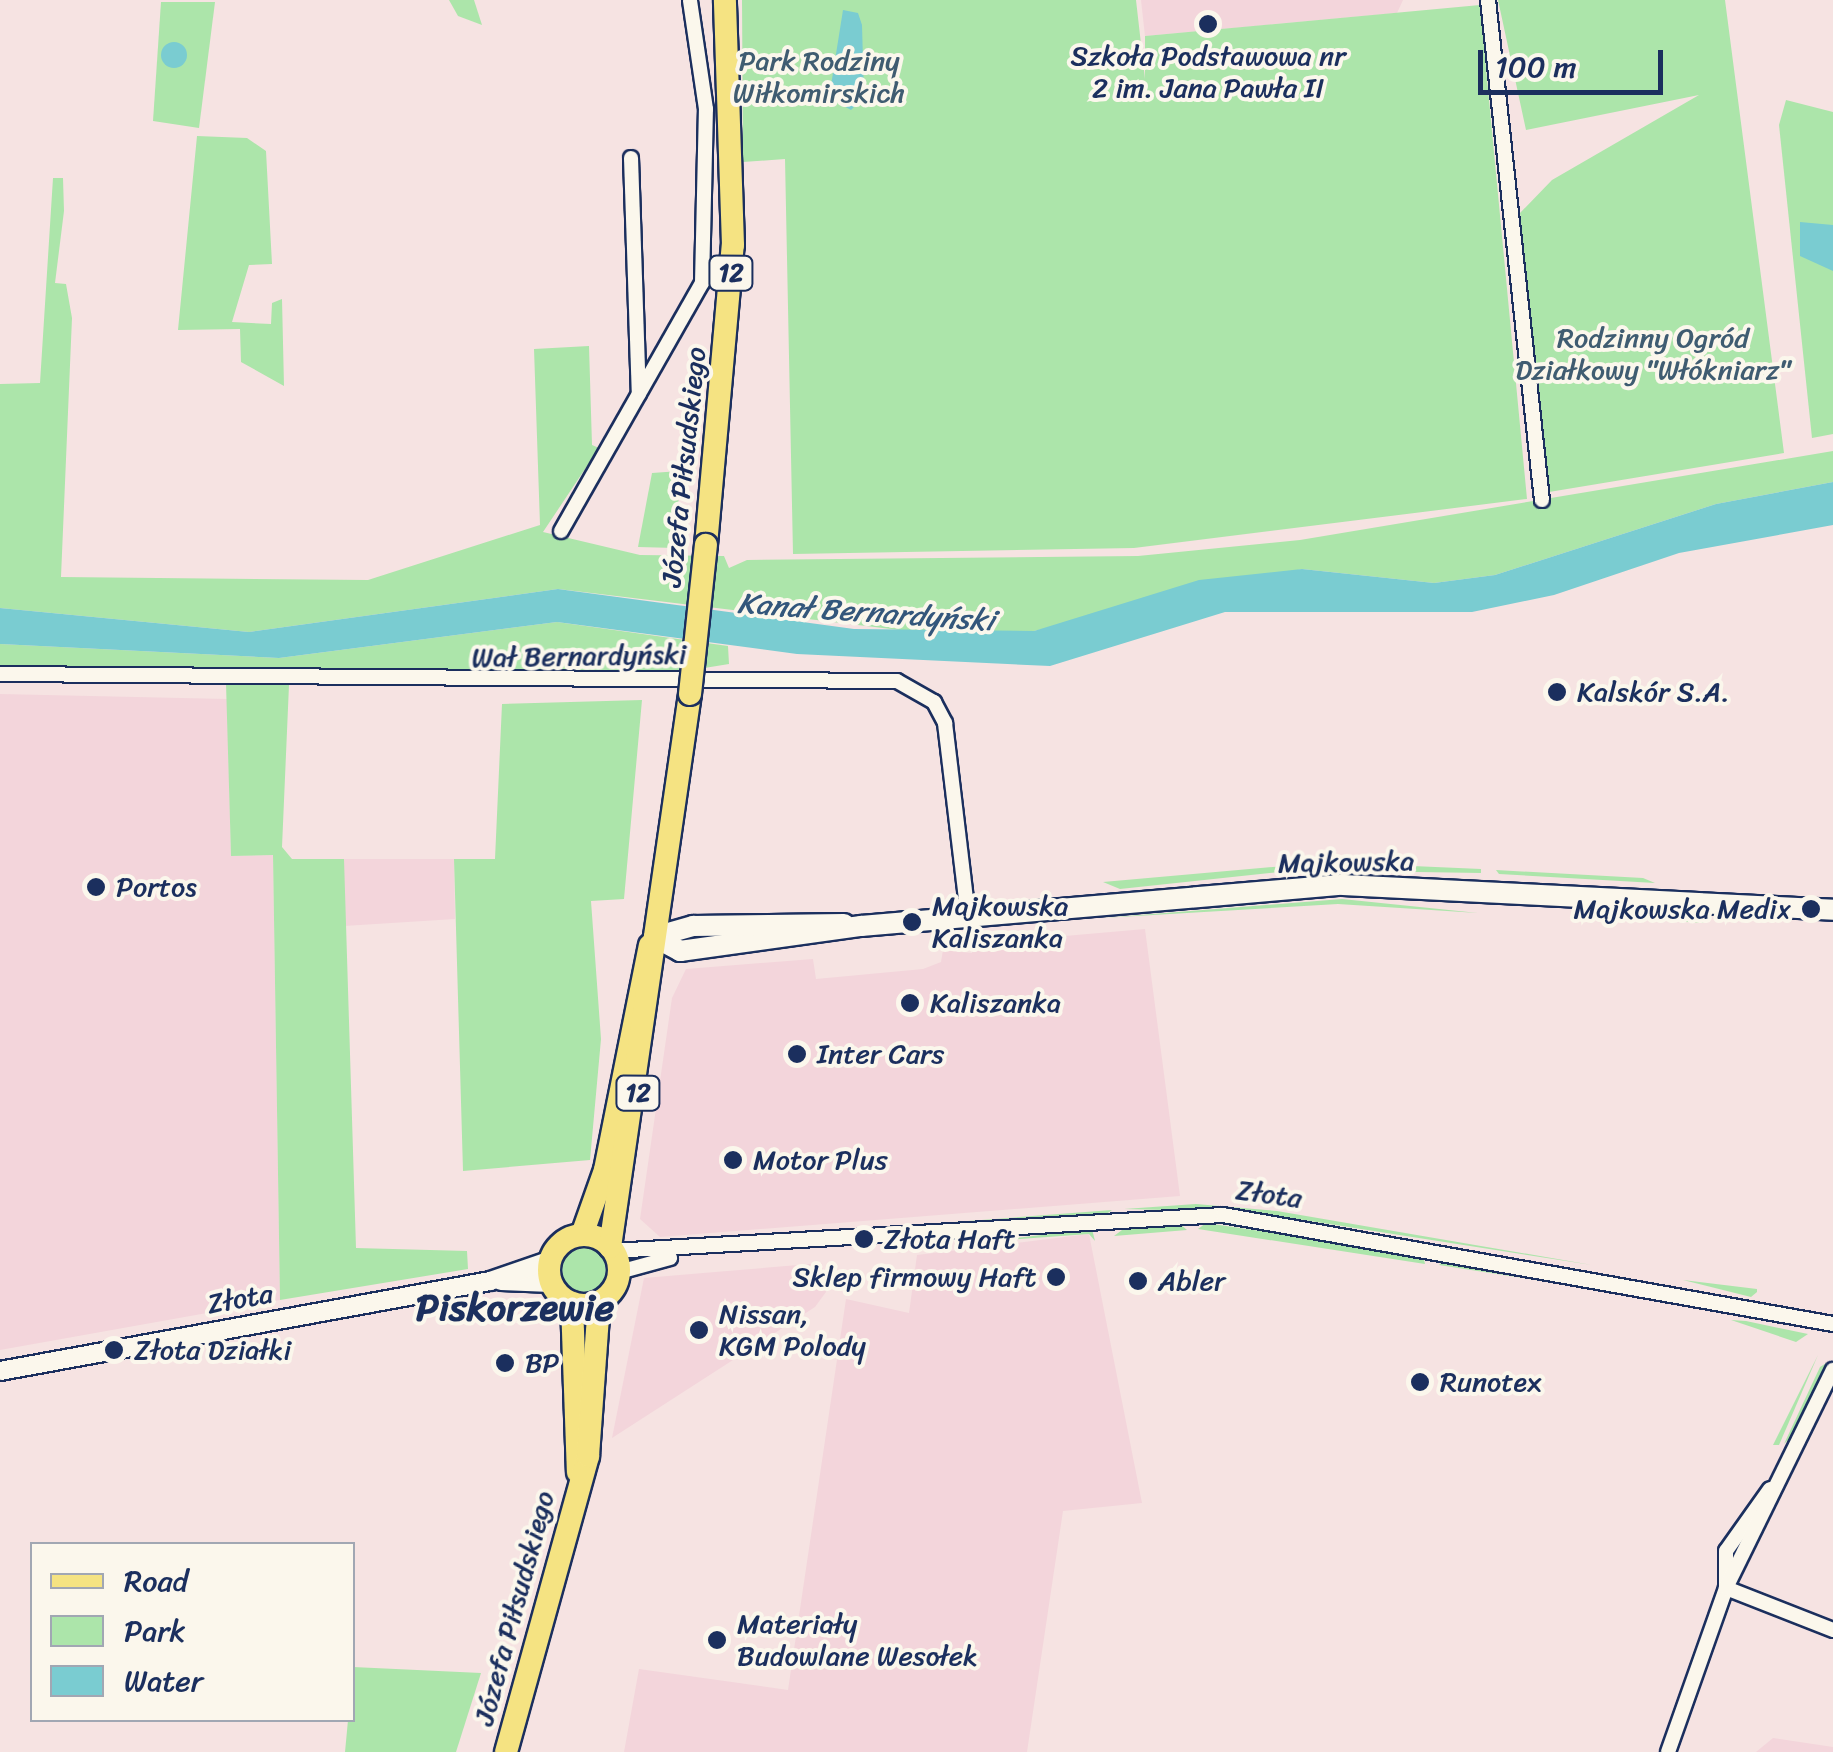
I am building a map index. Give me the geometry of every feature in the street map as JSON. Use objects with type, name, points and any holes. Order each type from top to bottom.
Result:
[{"type":"main road","name":"Józefa Piłsudskiego","points":[[582,1235],[654,937],[690,694],[732,245],[725,0]]},
{"type":"main road","name":"Majkowska","points":[[654,937],[680,951],[860,926],[1343,885],[1833,910]]},
{"type":"main road","name":"Józefa Piłsudskiego","points":[[614,1257],[655,982],[654,937]]},
{"type":"main road","points":[[599,1302],[572,1303],[551,1272],[582,1235],[614,1257]]},
{"type":"main road","name":"12","points":[[599,1302],[614,1257]]},
{"type":"main road","name":"Józefa Piłsudskiego","points":[[506,1752],[594,1420],[599,1302]]},
{"type":"main road","name":"Józefa Piłsudskiego","points":[[572,1303],[578,1480]]},
{"type":"street","points":[[560,531],[702,283],[706,109],[690,0]]},
{"type":"street","points":[[1488,0],[1542,500]]},
{"type":"street","points":[[631,158],[639,394]]},
{"type":"street","name":"Wał Bernardyński","points":[[0,674],[897,682],[918,688],[946,724],[968,916]]},
{"type":"street","name":"Złota","points":[[614,1257],[1223,1216],[1833,1324]]},
{"type":"street","name":"Złota","points":[[0,1370],[551,1272]]},
{"type":"street","points":[[1668,1752],[1726,1588],[1833,1370]]},
{"type":"street","points":[[1726,1588],[1833,1630]]},
{"type":"shaded area","name":"Szkoła Podstawowa nr 2 im. Jana Pawła II","points":[[1141,0],[1403,0],[1397,13],[1145,36]]},
{"type":"shaded area","points":[[0,694],[227,699],[231,856],[273,855],[280,1300],[0,1350]]},
{"type":"shaded area","points":[[344,859],[454,859],[455,919],[344,926]]},
{"type":"shaded area","points":[[1145,929],[1180,1196],[660,1237],[640,1219],[672,998],[686,969],[813,959],[816,979],[923,969],[941,962],[943,950],[972,953],[972,944]]},
{"type":"shaded area","points":[[1089,1234],[1142,1503],[1063,1511],[1027,1752],[624,1752],[639,1669],[788,1690],[846,1299],[909,1313],[917,1255]]},
{"type":"shaded area","points":[[822,1263],[826,1292],[815,1307],[612,1438],[644,1278]]},
{"type":"shaded area","points":[[1773,1738],[1833,1747],[1833,1752],[1756,1752]]},
{"type":"green space","points":[[449,0],[474,0],[482,25],[458,16]]},
{"type":"green space","name":"Park Rodziny Wiłkomirskich","points":[[742,0],[1136,0],[1145,79],[1145,36],[1480,5],[1527,499],[1134,548],[793,554],[785,159],[743,162]]},
{"type":"green space","name":"Rodzinny Ogród Działkowy \"Włókniarz\"","points":[[1498,0],[1725,0],[1784,453],[1549,492],[1520,213],[1552,180],[1699,95],[1526,130]]},
{"type":"green space","points":[[161,2],[215,2],[199,128],[153,121]]},
{"type":"green space","points":[[1786,100],[1833,112],[1833,434],[1812,438],[1779,125]]},
{"type":"green space","points":[[197,136],[247,138],[266,151],[272,264],[249,265],[232,322],[271,324],[272,303],[282,299],[284,386],[241,362],[240,329],[178,330]]},
{"type":"green space","points":[[53,178],[63,178],[64,211],[55,283],[66,284],[72,318],[61,577],[368,580],[540,525],[534,349],[589,346],[592,445],[599,448],[543,532],[640,555],[724,556],[729,568],[747,560],[1138,556],[1300,540],[1833,451],[1833,482],[1716,504],[1495,575],[1434,583],[1302,569],[1034,631],[958,637],[558,589],[249,632],[0,608],[0,384],[40,383]]},
{"type":"green space","points":[[680,471],[676,548],[638,547],[652,473]]},
{"type":"green space","points":[[557,622],[728,646],[729,664],[655,676],[0,668],[0,644],[279,658]]},
{"type":"green space","points":[[226,683],[289,685],[282,847],[292,859],[344,859],[356,1248],[467,1251],[468,1269],[280,1300],[273,855],[231,856]]},
{"type":"green space","points":[[642,700],[624,899],[591,901],[601,1039],[590,1160],[463,1171],[454,859],[495,859],[502,704]]},
{"type":"green space","points":[[1318,863],[1335,866],[1120,889],[1103,882]]},
{"type":"green space","points":[[1344,863],[1481,869],[1481,873],[1355,871]]},
{"type":"green space","points":[[1496,870],[1643,878],[1655,883],[1499,874]]},
{"type":"green space","points":[[1342,899],[1478,913],[1338,904],[1102,918]]},
{"type":"green space","points":[[1597,912],[1694,916],[1704,923],[1592,916]]},
{"type":"green space","points":[[1196,1204],[1277,1211],[1592,1265],[1252,1212],[1124,1209]]},
{"type":"green space","points":[[1112,1210],[1105,1215],[888,1227]]},
{"type":"green space","points":[[1206,1223],[1423,1255],[1425,1264],[1198,1229]]},
{"type":"green space","points":[[1180,1224],[1187,1230],[1114,1236],[1126,1227]]},
{"type":"green space","points":[[1092,1229],[1095,1241],[1089,1234],[990,1241]]},
{"type":"green space","points":[[584,1248],[600,1254],[606,1270],[600,1286],[584,1292],[568,1286],[562,1270],[568,1254]]},
{"type":"green space","points":[[1445,1259],[1682,1303],[1439,1265]]},
{"type":"green space","points":[[1683,1280],[1757,1289],[1757,1292],[1751,1297]]},
{"type":"green space","points":[[1731,1320],[1746,1321],[1808,1334],[1796,1342]]},
{"type":"green space","points":[[1818,1355],[1779,1445],[1773,1445]]},
{"type":"green space","points":[[1828,1362],[1792,1436],[1784,1444],[1820,1367]]},
{"type":"green space","points":[[355,1667],[481,1673],[456,1752],[345,1752],[348,1722],[355,1722]]},
{"type":"water","points":[[843,10],[858,13],[862,25],[864,97],[851,110],[829,98]]},
{"type":"water","points":[[174,42],[183,46],[187,55],[183,64],[174,68],[165,64],[161,55],[165,46]]},
{"type":"water","points":[[1800,222],[1833,225],[1833,271],[1800,256]]},
{"type":"water","points":[[1833,482],[1833,525],[1679,553],[1554,595],[1472,612],[1225,612],[1050,666],[797,654],[557,622],[279,658],[0,644],[0,608],[249,632],[558,589],[854,629],[1034,631],[1199,580],[1302,569],[1434,583],[1495,575],[1716,504]]},
{"type":"place","name":"Szkoła Podstawowa nr 2 im. Jana Pawła II","points":[[1208,24]]},
{"type":"place","name":"Kalskór S.A.","points":[[1557,692]]},
{"type":"place","name":"Portos","points":[[96,887]]},
{"type":"place","name":"Majkowska Medix","points":[[1811,909]]},
{"type":"place","name":"Majkowska Kaliszanka","points":[[912,922]]},
{"type":"place","name":"Kaliszanka","points":[[910,1003]]},
{"type":"place","name":"Inter Cars","points":[[797,1054]]},
{"type":"place","name":"Motor Plus","points":[[733,1160]]},
{"type":"place","name":"Złota Haft","points":[[864,1239]]},
{"type":"place","name":"Sklep firmowy Haft","points":[[1056,1277]]},
{"type":"place","name":"Abler","points":[[1138,1281]]},
{"type":"place","name":"Nissan, KGM Polody","points":[[699,1330]]},
{"type":"place","name":"Złota Działki","points":[[114,1350]]},
{"type":"place","name":"BP","points":[[505,1363]]},
{"type":"place","name":"Runotex","points":[[1420,1382]]},
{"type":"place","name":"Materiały Budowlane Wesołek","points":[[717,1640]]},
{"type":"district","name":"Piskorzewie","points":[[515,1308]]},
{"type":"water label","name":"Kanał Bernardyński","points":[[866,612]]}]
